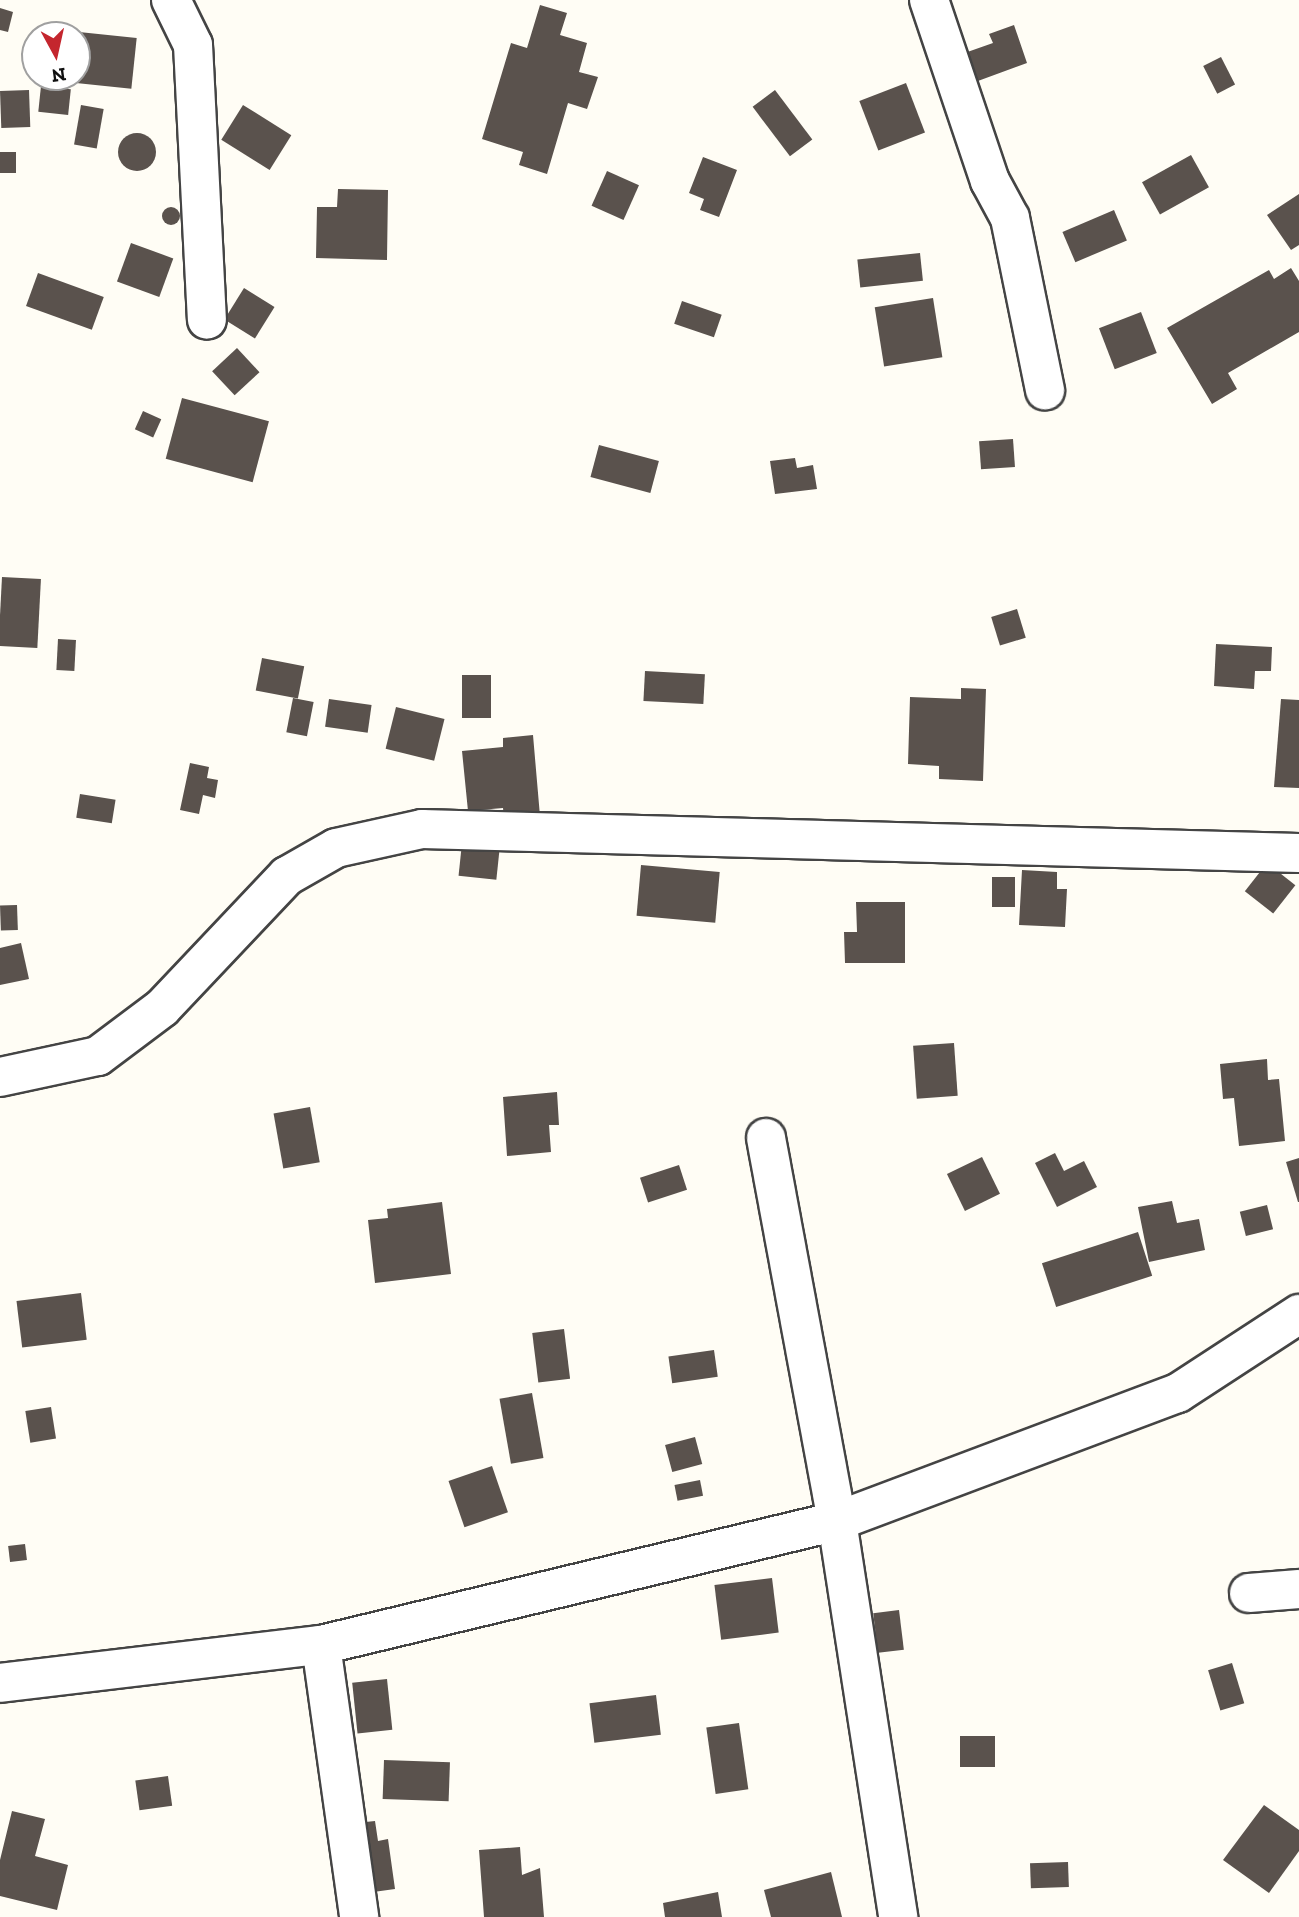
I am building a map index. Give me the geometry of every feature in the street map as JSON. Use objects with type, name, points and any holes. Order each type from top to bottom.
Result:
[{"type":"street","points":[[171,0],[193,45],[207,320]]},
{"type":"street","points":[[929,0],[990,181],[1010,218],[1045,390]]},
{"type":"street","points":[[0,1077],[98,1056],[162,1007],[287,876],[336,848],[422,830],[1299,853]]},
{"type":"street","points":[[766,1138],[837,1521],[898,1917]]},
{"type":"street","points":[[0,1683],[321,1645],[837,1521],[1178,1393],[1299,1314]]},
{"type":"street","points":[[1249,1593],[1299,1589]]},
{"type":"street","points":[[321,1645],[359,1917]]},
{"type":"building","points":[[540,5],[567,13],[560,35],[587,43],[579,72],[598,77],[587,109],[568,103],[547,174],[519,165],[523,152],[482,139],[511,43],[527,48]]},
{"type":"building","points":[[0,8],[13,12],[8,32],[0,30]]},
{"type":"building","points":[[1014,25],[1027,63],[967,85],[956,56],[993,43],[989,34]]},
{"type":"building","points":[[91,33],[137,38],[131,89],[91,85]]},
{"type":"building","points":[[1221,57],[1235,85],[1217,94],[1203,66]]},
{"type":"building","points":[[906,83],[925,132],[878,150],[859,101]]},
{"type":"building","points":[[775,90],[812,140],[790,156],[753,107]]},
{"type":"building","points":[[0,91],[29,91],[30,127],[1,128]]},
{"type":"building","points":[[40,91],[71,91],[68,115],[38,112]]},
{"type":"building","points":[[81,105],[104,109],[97,148],[74,144]]},
{"type":"building","points":[[243,105],[291,135],[270,170],[221,140]]},
{"type":"building","points":[[137,133],[151,138],[156,152],[151,166],[137,171],[123,166],[118,152],[123,138]]},
{"type":"building","points":[[0,152],[16,152],[16,173],[0,173]]},
{"type":"building","points":[[1191,155],[1209,187],[1160,215],[1142,182]]},
{"type":"building","points":[[703,157],[737,170],[719,217],[700,210],[704,199],[689,193]]},
{"type":"building","points":[[607,171],[639,185],[624,220],[592,206]]},
{"type":"building","points":[[338,189],[388,190],[387,260],[316,258],[317,207],[337,207]]},
{"type":"building","points":[[1299,194],[1299,245],[1291,250],[1267,215]]},
{"type":"building","points":[[171,207],[177,210],[180,216],[177,222],[171,225],[165,222],[162,216],[165,210]]},
{"type":"building","points":[[1114,210],[1127,240],[1075,262],[1062,232]]},
{"type":"building","points":[[131,243],[173,258],[159,297],[117,282]]},
{"type":"building","points":[[920,253],[923,281],[860,287],[857,260]]},
{"type":"building","points":[[1291,268],[1299,281],[1299,332],[1228,373],[1237,389],[1212,404],[1167,328],[1269,270],[1274,279]]},
{"type":"building","points":[[38,273],[104,297],[92,330],[26,306]]},
{"type":"building","points":[[244,288],[275,307],[255,338],[224,319]]},
{"type":"building","points":[[933,298],[942,357],[884,366],[875,307]]},
{"type":"building","points":[[682,301],[722,315],[714,337],[674,324]]},
{"type":"building","points":[[1141,312],[1157,353],[1115,369],[1099,328]]},
{"type":"building","points":[[237,348],[260,372],[235,395],[212,371]]},
{"type":"building","points":[[182,398],[269,421],[253,482],[166,459]]},
{"type":"building","points":[[143,411],[161,419],[153,437],[135,429]]},
{"type":"building","points":[[1013,439],[1015,467],[981,469],[979,441]]},
{"type":"building","points":[[599,445],[659,461],[650,493],[590,477]]},
{"type":"building","points":[[795,458],[797,468],[813,465],[817,489],[775,494],[770,461]]},
{"type":"building","points":[[2,577],[41,579],[37,648],[0,646]]},
{"type":"building","points":[[1017,609],[1026,638],[1000,646],[991,617]]},
{"type":"building","points":[[58,639],[76,640],[74,671],[56,670]]},
{"type":"building","points":[[1216,644],[1272,647],[1271,671],[1255,671],[1254,689],[1214,686]]},
{"type":"building","points":[[262,658],[304,666],[298,699],[256,690]]},
{"type":"building","points":[[645,671],[705,674],[703,704],[643,701]]},
{"type":"building","points":[[462,675],[491,675],[491,718],[462,718]]},
{"type":"building","points":[[961,688],[986,689],[983,781],[939,779],[939,766],[908,764],[910,697],[961,699]]},
{"type":"building","points":[[293,698],[314,702],[307,736],[286,732]]},
{"type":"building","points":[[329,699],[372,705],[368,733],[325,727]]},
{"type":"building","points":[[1281,699],[1299,700],[1299,788],[1274,787]]},
{"type":"building","points":[[396,707],[445,719],[434,761],[386,749]]},
{"type":"building","points":[[533,735],[540,816],[504,819],[503,808],[468,811],[462,751],[503,747],[503,738]]},
{"type":"building","points":[[190,763],[209,767],[207,778],[218,780],[215,798],[203,795],[199,814],[180,810]]},
{"type":"building","points":[[80,794],[116,800],[112,823],[76,818]]},
{"type":"building","points":[[462,843],[500,847],[496,880],[459,876]]},
{"type":"building","points":[[1267,863],[1295,885],[1273,914],[1245,891]]},
{"type":"building","points":[[641,865],[720,872],[715,923],[637,916]]},
{"type":"building","points":[[1022,870],[1057,872],[1057,889],[1067,889],[1065,927],[1019,925]]},
{"type":"building","points":[[992,877],[1015,877],[1015,907],[992,907]]},
{"type":"building","points":[[856,902],[905,902],[905,963],[845,963],[844,932],[857,932]]},
{"type":"building","points":[[17,905],[18,930],[1,931],[0,906]]},
{"type":"building","points":[[21,943],[29,979],[0,985],[0,948]]},
{"type":"building","points":[[954,1043],[958,1096],[917,1099],[913,1046]]},
{"type":"building","points":[[1267,1059],[1268,1080],[1279,1079],[1285,1141],[1239,1146],[1234,1098],[1223,1099],[1220,1064]]},
{"type":"building","points":[[557,1092],[559,1125],[549,1125],[551,1152],[507,1156],[503,1097]]},
{"type":"building","points":[[310,1107],[320,1162],[283,1169],[274,1113]]},
{"type":"building","points":[[1055,1153],[1064,1171],[1084,1161],[1097,1187],[1057,1207],[1035,1163]]},
{"type":"building","points":[[982,1157],[1000,1194],[965,1211],[947,1174]]},
{"type":"building","points":[[1299,1158],[1299,1202],[1298,1202],[1286,1162]]},
{"type":"building","points":[[679,1165],[687,1190],[648,1202],[640,1178]]},
{"type":"building","points":[[1172,1201],[1177,1223],[1199,1219],[1205,1250],[1149,1262],[1138,1207]]},
{"type":"building","points":[[442,1202],[451,1274],[375,1283],[368,1220],[388,1218],[387,1209]]},
{"type":"building","points":[[1267,1205],[1273,1229],[1246,1236],[1240,1212]]},
{"type":"building","points":[[1138,1232],[1152,1276],[1056,1307],[1042,1263]]},
{"type":"building","points":[[81,1293],[87,1340],[22,1348],[16,1301]]},
{"type":"building","points":[[564,1329],[570,1379],[538,1383],[532,1333]]},
{"type":"building","points":[[714,1350],[718,1377],[672,1383],[668,1356]]},
{"type":"building","points":[[532,1393],[543,1458],[511,1464],[500,1399]]},
{"type":"building","points":[[51,1407],[56,1439],[30,1443],[25,1411]]},
{"type":"building","points":[[695,1437],[702,1464],[672,1472],[665,1445]]},
{"type":"building","points":[[492,1466],[508,1512],[464,1527],[449,1481]]},
{"type":"building","points":[[700,1480],[703,1496],[678,1501],[674,1485]]},
{"type":"building","points":[[25,1544],[27,1560],[10,1562],[8,1546]]},
{"type":"building","points":[[772,1578],[779,1633],[721,1640],[714,1585]]},
{"type":"building","points":[[899,1610],[904,1650],[878,1653],[873,1613]]},
{"type":"building","points":[[1232,1663],[1244,1703],[1220,1710],[1208,1670]]},
{"type":"building","points":[[387,1679],[392,1730],[358,1733],[352,1683]]},
{"type":"building","points":[[656,1695],[661,1735],[594,1743],[589,1703]]},
{"type":"building","points":[[739,1723],[748,1789],[716,1794],[706,1728]]},
{"type":"building","points":[[960,1736],[995,1736],[995,1767],[960,1767]]},
{"type":"building","points":[[384,1760],[450,1762],[449,1801],[383,1799]]},
{"type":"building","points":[[168,1776],[172,1806],[139,1810],[135,1781]]},
{"type":"building","points":[[1264,1805],[1299,1830],[1299,1851],[1269,1893],[1223,1860]]},
{"type":"building","points":[[12,1811],[45,1819],[35,1856],[68,1865],[57,1910],[0,1896],[0,1860]]},
{"type":"building","points":[[375,1821],[378,1841],[388,1839],[395,1889],[366,1893],[356,1823]]},
{"type":"building","points":[[520,1847],[522,1875],[540,1868],[544,1917],[484,1917],[479,1850]]},
{"type":"building","points":[[1068,1862],[1069,1887],[1031,1888],[1030,1863]]},
{"type":"building","points":[[831,1872],[842,1917],[771,1917],[764,1890]]},
{"type":"building","points":[[718,1892],[722,1917],[665,1917],[663,1903]]}]
